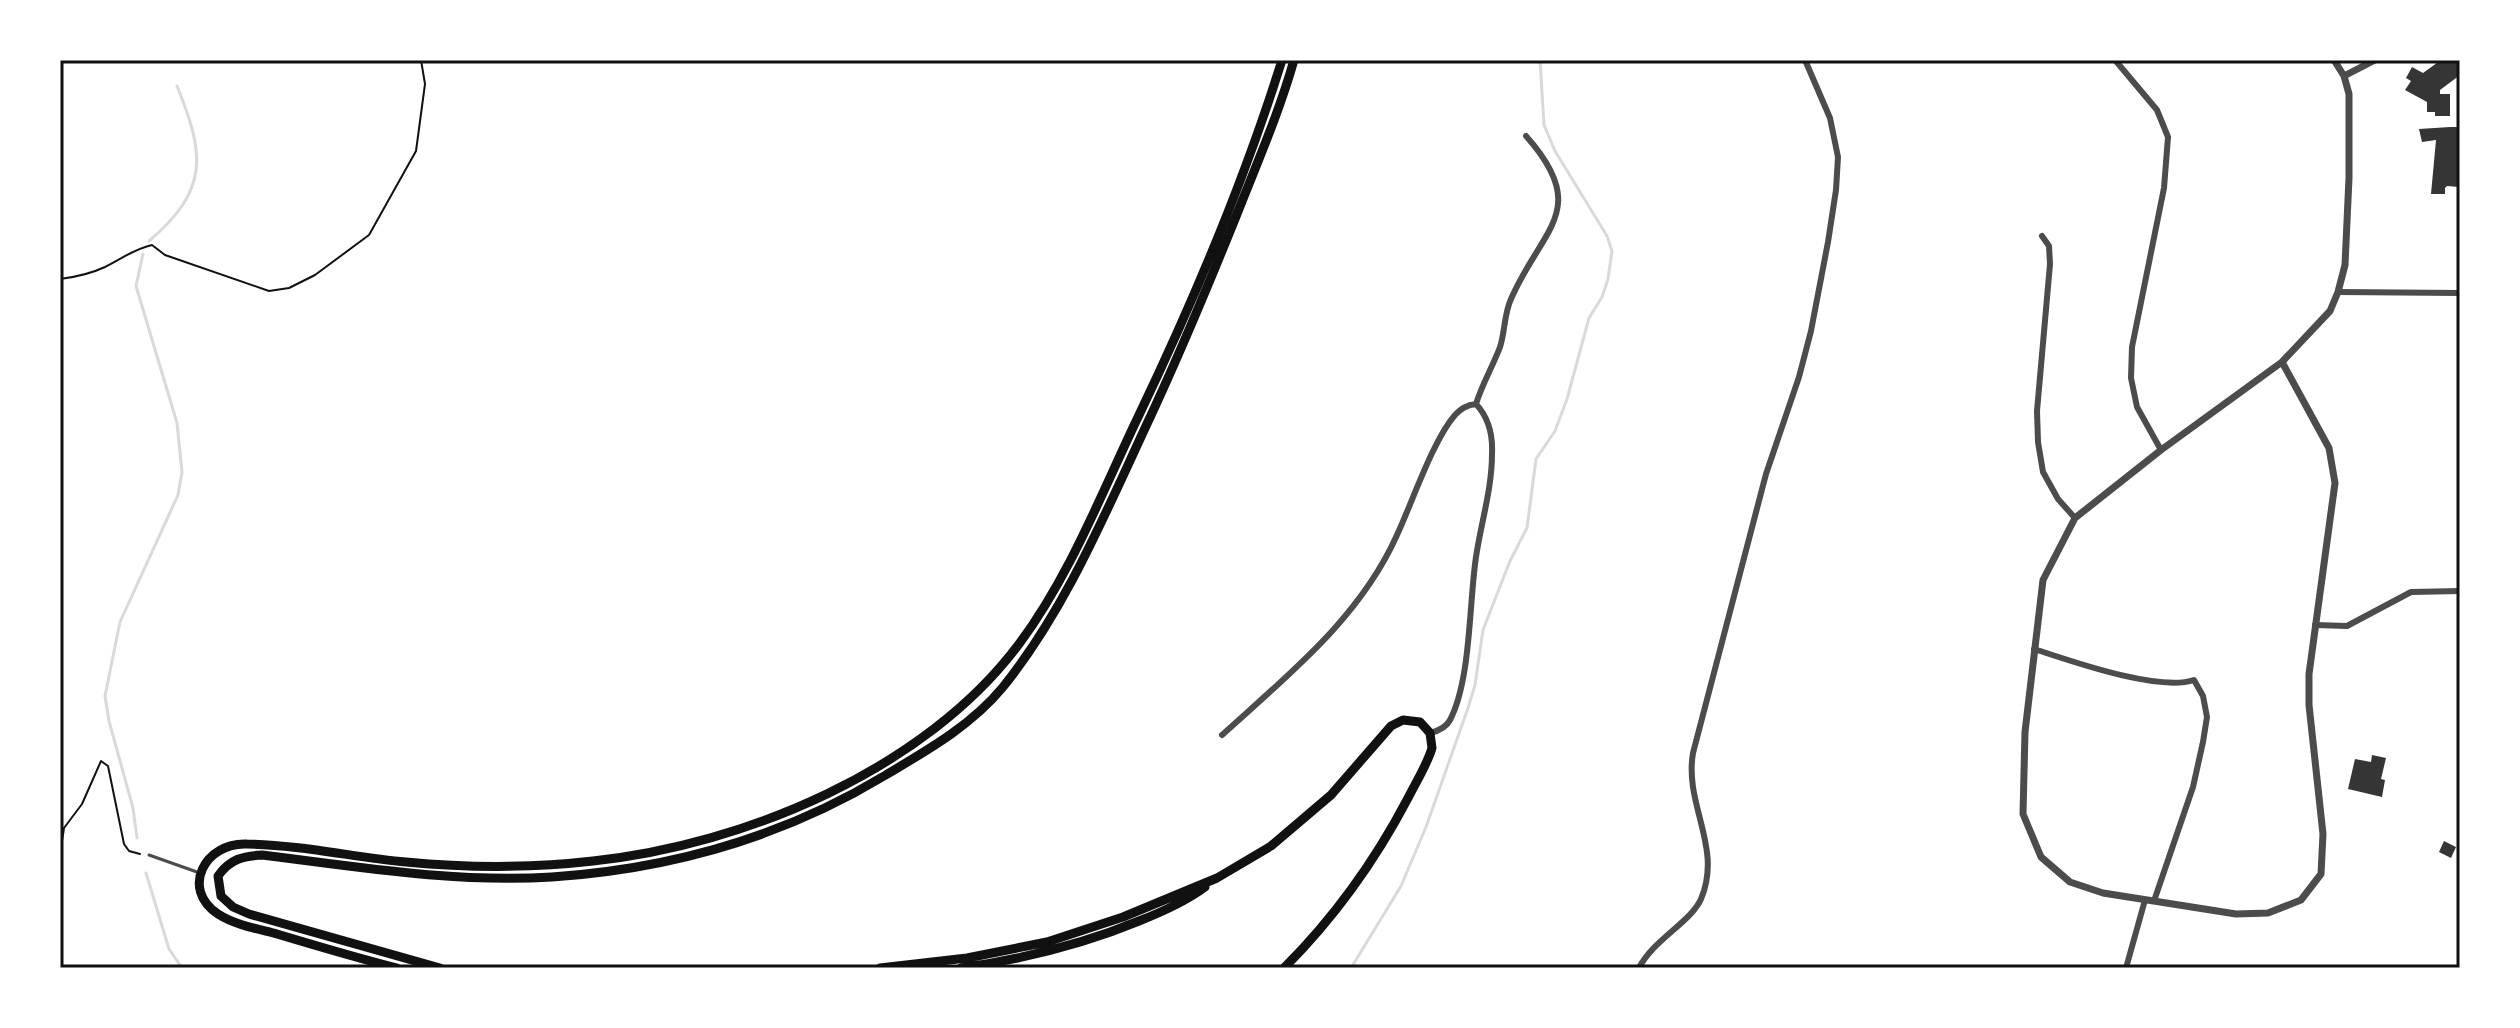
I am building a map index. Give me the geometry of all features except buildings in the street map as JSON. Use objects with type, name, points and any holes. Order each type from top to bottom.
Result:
[{"type":"main road","points":[[397,968],[220,916],[202,893],[201,873],[214,852],[234,843],[407,862],[515,866],[590,862],[682,846],[773,819],[868,771],[960,709],[991,678],[1021,642],[1087,526],[1227,215],[1259,133],[1282,60]]},
{"type":"main road","points":[[440,968],[249,914],[233,907],[221,896],[218,876],[229,863],[245,856],[262,855],[434,875],[517,877],[589,873],[673,859],[782,828],[827,808],[970,721],[1001,689],[1034,645],[1097,531],[1203,302],[1268,137],[1294,60]]},
{"type":"main road","points":[[961,968],[1016,960],[1100,937],[1193,896],[1271,846],[1331,795],[1396,723],[1415,720],[1425,725],[1433,741],[1429,757],[1378,850],[1330,918],[1284,968]]},
{"type":"main road","points":[[880,968],[967,958],[1047,942],[1123,917],[1217,878]]},
{"type":"street","points":[[1639,968],[1646,954],[1699,903],[1705,886],[1707,846],[1691,788],[1693,753],[1763,488],[1811,331],[1836,190],[1838,157],[1830,118],[1805,60]]},
{"type":"street","points":[[2115,60],[2157,110],[2168,137],[2164,188],[2132,347],[2131,378],[2137,407],[2161,450]]},
{"type":"street","points":[[2282,362],[2329,448],[2335,483],[2309,674],[2309,705],[2323,834],[2321,874],[2301,900],[2268,913],[2236,914],[2145,900],[2103,893],[2070,882],[2041,857],[2023,814],[2025,732],[2043,580],[2075,518],[2161,450],[2282,362],[2330,311],[2345,265],[2349,178],[2350,112],[2344,76],[2334,60]]},
{"type":"street","points":[[2344,76],[2375,60]]},
{"type":"street","points":[[1476,404],[1500,347],[1509,302],[1545,242],[1557,213],[1559,188],[1554,174],[1544,156],[1526,136]]},
{"type":"street","points":[[2042,236],[2049,246],[2050,264],[2037,411],[2038,442],[2043,472],[2058,499],[2075,518]]},
{"type":"street","points":[[2338,292],[2460,293]]},
{"type":"street","points":[[1430,733],[1450,721],[1459,687],[1476,558],[1491,478],[1490,429],[1487,415],[1476,404]]},
{"type":"street","points":[[1222,735],[1329,637],[1365,590],[1394,543],[1433,454],[1453,417],[1468,405],[1476,404]]},
{"type":"street","points":[[2315,625],[2347,626],[2411,592],[2460,591]]},
{"type":"street","points":[[2034,649],[2134,677],[2173,684],[2194,680],[2203,696],[2207,717],[2193,787],[2154,901]]},
{"type":"street","points":[[2126,968],[2145,900]]},
{"type":"lane","points":[[149,855],[201,873]]},
{"type":"path","points":[[60,279],[81,276],[105,267],[136,249],[152,245],[165,255],[269,291],[289,288],[315,275],[369,235],[416,151],[425,84],[421,60]]},
{"type":"path","points":[[60,854],[64,828],[82,804],[101,761],[108,766],[124,844],[136,854],[149,855]]},
{"type":"waterway","points":[[1351,968],[1401,886],[1426,827],[1475,685],[1483,630],[1510,561],[1527,528],[1536,459],[1555,431],[1589,318],[1602,297],[1608,279],[1612,251],[1607,236],[1555,151],[1544,125],[1540,60]]},
{"type":"waterway","points":[[149,241],[183,205],[192,188],[196,170],[193,132],[177,86]]},
{"type":"waterway","points":[[137,838],[133,808],[105,696],[120,622],[178,495],[182,472],[177,423],[136,286],[143,254]]},
{"type":"waterway","points":[[146,873],[169,949],[182,968]]}]
